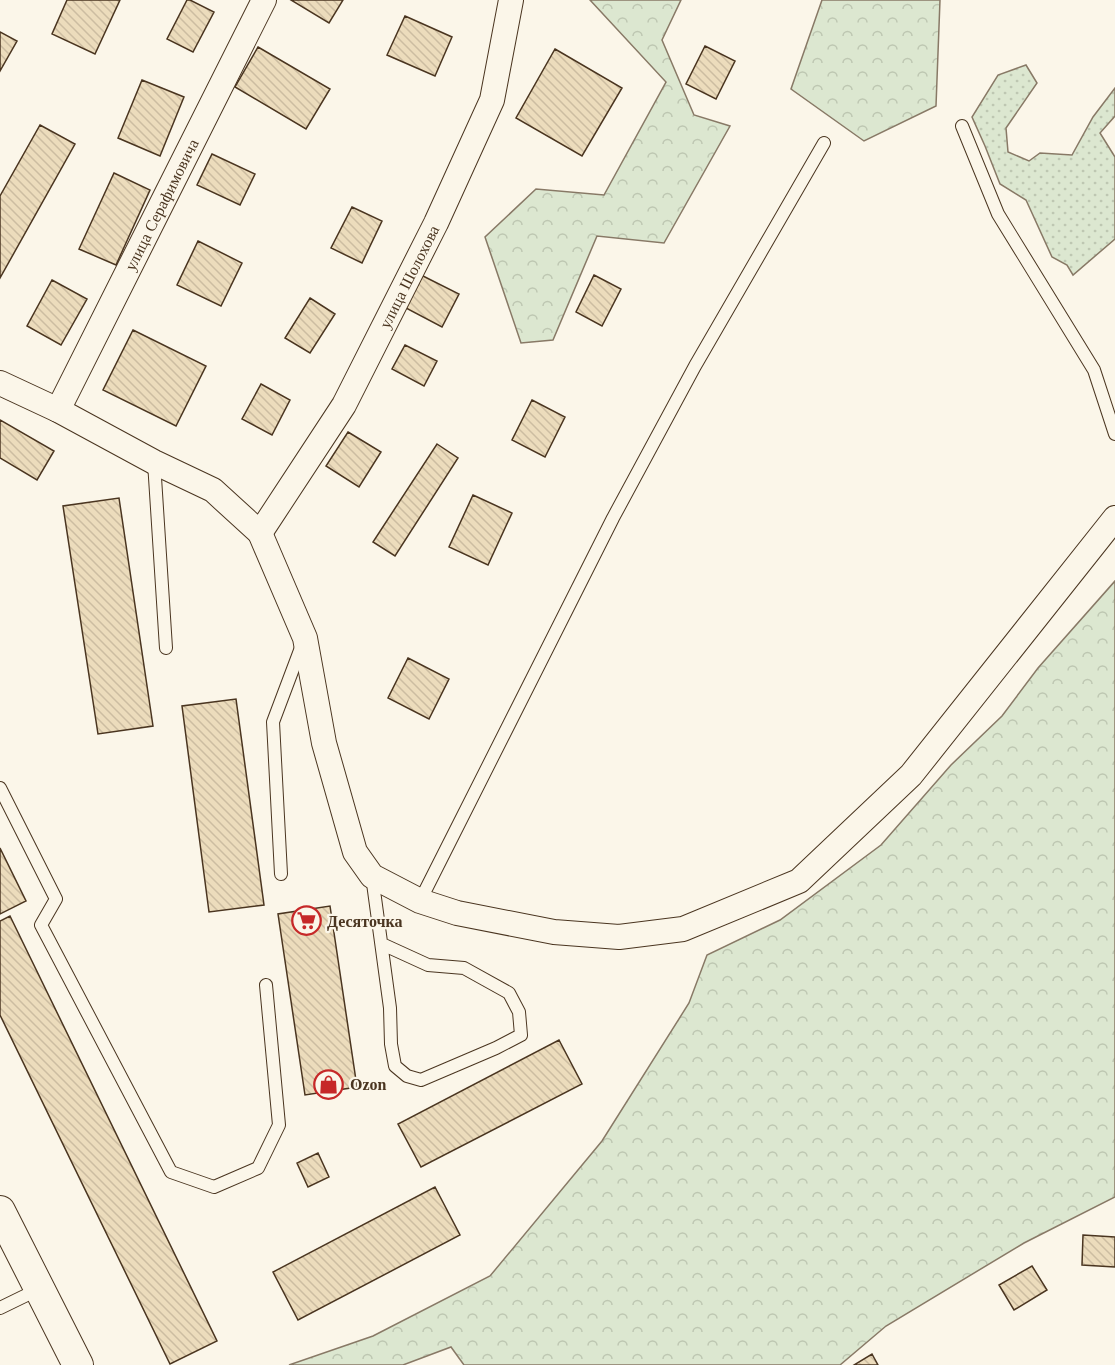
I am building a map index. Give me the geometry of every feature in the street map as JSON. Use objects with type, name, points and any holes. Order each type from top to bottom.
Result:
[{"type":"street","name":"улица Серафимовича","points":[[58,410],[264,0]]},
{"type":"street","name":"улица Шолохова","points":[[260,533],[344,405],[436,223],[492,100],[511,0]]},
{"type":"street","points":[[0,383],[58,410],[154,462],[213,490],[260,533],[305,639],[324,743],[355,852],[372,876],[420,901],[457,913],[544,930],[619,937],[683,928],[799,881],[912,775],[1115,518]]},
{"type":"street","points":[[0,1211],[78,1365]]},
{"type":"lane","points":[[962,126],[998,214],[1094,370],[1115,434]]},
{"type":"lane","points":[[420,901],[619,508],[695,366],[824,143]]},
{"type":"lane","points":[[154,462],[166,648]]},
{"type":"lane","points":[[280,874],[273,722],[305,639]]},
{"type":"lane","points":[[0,788],[56,899],[40,926],[171,1172],[214,1187],[258,1168],[279,1125],[266,985]]},
{"type":"lane","points":[[372,876],[390,1008],[391,1044],[395,1066],[407,1076],[421,1080],[521,1035],[519,1012],[509,993],[464,968],[428,965],[382,944]]},
{"type":"lane","points":[[0,1308],[39,1289]]},
{"type":"green space","points":[[590,0],[681,0],[662,40],[694,115],[730,126],[664,243],[597,236],[553,340],[521,343],[485,237],[536,189],[604,195],[666,82]]},
{"type":"green space","points":[[822,0],[940,0],[936,106],[864,141],[791,89]]},
{"type":"green space","points":[[1026,65],[1037,83],[1006,128],[1008,152],[1029,161],[1040,153],[1072,155],[1093,117],[1115,88],[1115,116],[1100,133],[1115,157],[1115,239],[1073,275],[1067,265],[1052,257],[1026,200],[1000,184],[972,117],[998,75]]},
{"type":"green space","points":[[1115,581],[1115,1197],[1024,1243],[886,1326],[840,1365],[464,1365],[451,1347],[403,1365],[289,1365],[373,1336],[490,1276],[602,1141],[689,1003],[707,955],[780,920],[881,845],[951,765],[1002,716],[1038,668]]},
{"type":"building","points":[[67,0],[120,0],[95,54],[52,34]]},
{"type":"building","points":[[187,0],[214,12],[193,52],[167,39]]},
{"type":"building","points":[[291,0],[343,0],[329,23]]},
{"type":"building","points":[[405,16],[452,37],[435,76],[387,55]]},
{"type":"building","points":[[0,32],[17,41],[0,71]]},
{"type":"building","points":[[705,46],[735,61],[716,99],[686,84]]},
{"type":"building","points":[[258,47],[330,89],[306,129],[235,87]]},
{"type":"building","points":[[555,49],[622,88],[582,156],[516,118]]},
{"type":"building","points":[[142,80],[184,97],[160,156],[118,138]]},
{"type":"building","points":[[40,125],[75,144],[0,278],[0,196]]},
{"type":"building","points":[[212,154],[255,174],[240,205],[197,185]]},
{"type":"building","points":[[114,173],[150,190],[116,265],[79,249]]},
{"type":"building","points":[[352,207],[382,221],[362,263],[331,248]]},
{"type":"building","points":[[198,241],[242,263],[221,306],[177,285]]},
{"type":"building","points":[[421,275],[459,294],[442,327],[404,307]]},
{"type":"building","points":[[594,275],[621,289],[602,326],[576,312]]},
{"type":"building","points":[[52,280],[87,299],[61,345],[27,326]]},
{"type":"building","points":[[310,298],[335,314],[310,353],[285,338]]},
{"type":"building","points":[[133,330],[206,366],[176,426],[103,390]]},
{"type":"building","points":[[405,345],[437,361],[424,386],[392,369]]},
{"type":"building","points":[[261,384],[290,400],[272,435],[242,419]]},
{"type":"building","points":[[532,400],[565,417],[545,457],[512,440]]},
{"type":"building","points":[[0,420],[54,451],[37,480],[0,458]]},
{"type":"building","points":[[348,432],[381,452],[359,487],[326,466]]},
{"type":"building","points":[[437,444],[458,458],[395,556],[373,542]]},
{"type":"building","points":[[473,495],[512,513],[488,565],[449,547]]},
{"type":"building","points":[[119,498],[153,726],[98,734],[63,506]]},
{"type":"building","points":[[408,658],[449,679],[429,719],[388,698]]},
{"type":"building","points":[[236,699],[264,905],[209,912],[182,706]]},
{"type":"building","points":[[0,848],[26,901],[0,914]]},
{"type":"building","points":[[330,906],[357,1087],[305,1095],[278,914]]},
{"type":"building","points":[[10,916],[217,1341],[170,1364],[0,1015],[0,921]]},
{"type":"building","points":[[559,1040],[582,1084],[421,1167],[398,1124]]},
{"type":"building","points":[[318,1153],[329,1177],[308,1187],[297,1163]]},
{"type":"building","points":[[435,1187],[460,1235],[298,1320],[273,1272]]},
{"type":"building","points":[[1083,1235],[1115,1237],[1115,1267],[1082,1265]]},
{"type":"building","points":[[1032,1266],[1047,1290],[1014,1310],[999,1285]]},
{"type":"building","points":[[872,1354],[878,1365],[854,1365]]},
{"type":"place","name":"Десяточка","points":[[306,921]]},
{"type":"place","name":"Ozon","points":[[329,1084]]}]
